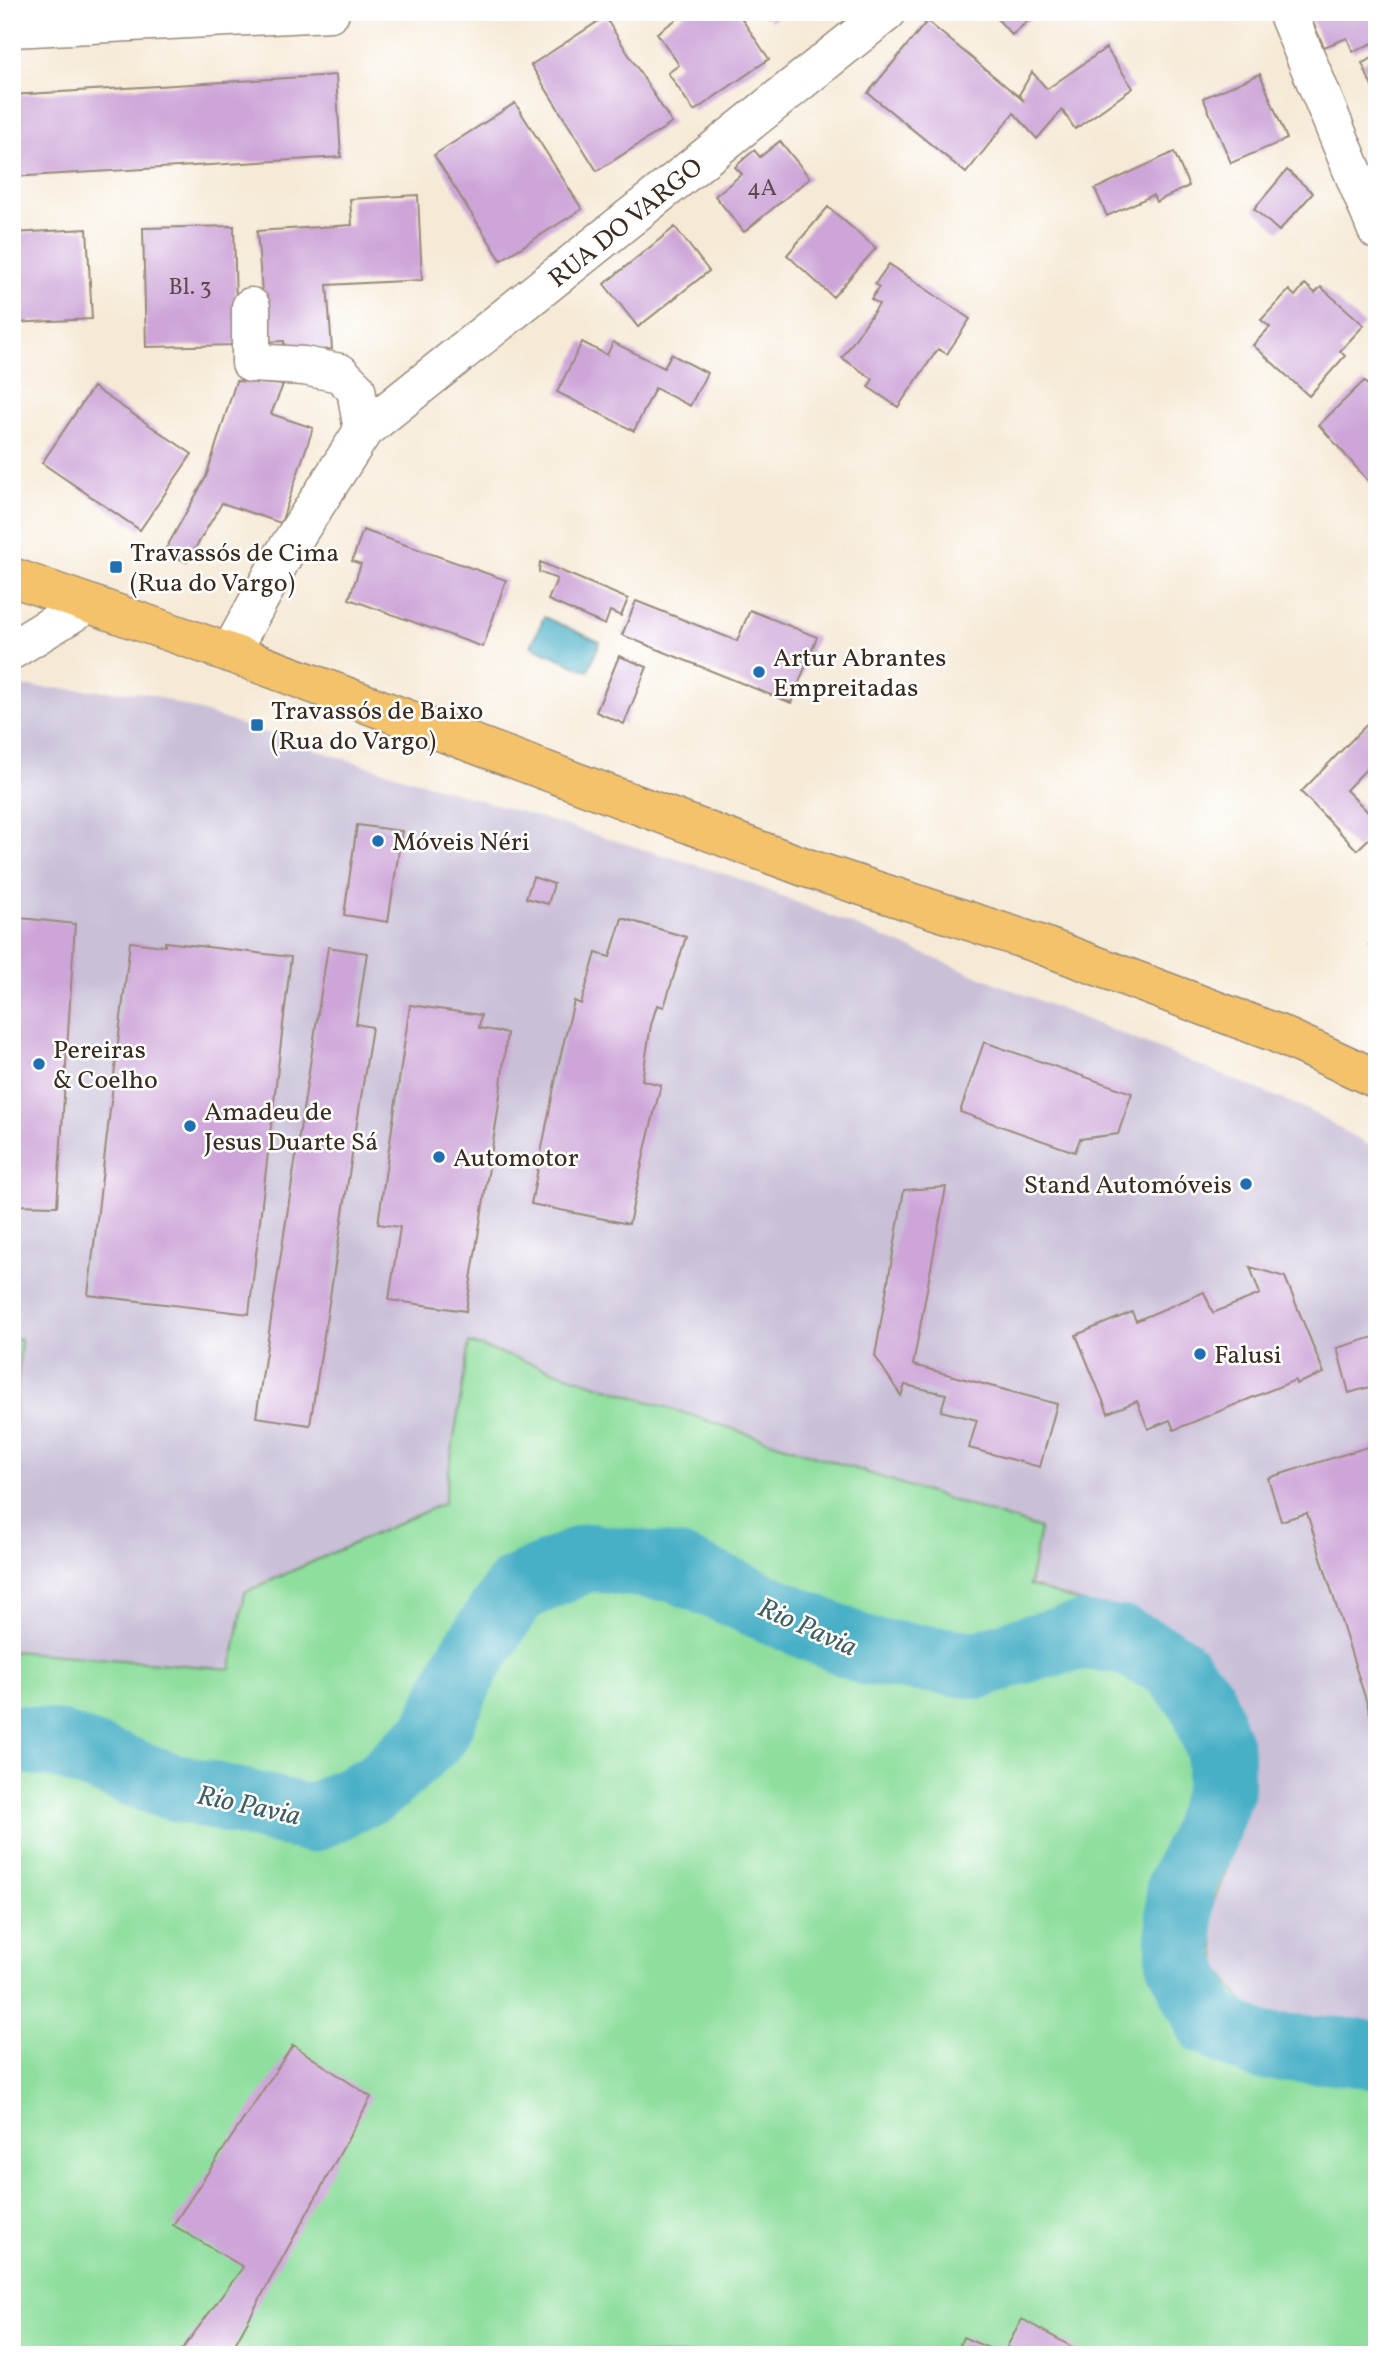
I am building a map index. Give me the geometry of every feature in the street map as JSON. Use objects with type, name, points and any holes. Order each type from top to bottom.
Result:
[{"type":"main road","points":[[12,577],[230,653],[807,868],[1036,943],[1276,1033],[1377,1079]]},
{"type":"street","points":[[12,28],[330,12]]},
{"type":"street","name":"RUA DO VARGO","points":[[230,653],[284,554],[363,431],[887,12]]},
{"type":"street","points":[[1287,12],[1377,230]]},
{"type":"street","points":[[251,307],[251,363],[304,366],[340,373],[356,390],[363,431]]},
{"type":"street","points":[[12,650],[87,604]]},
{"type":"shaded area","points":[[12,686],[146,693],[335,756],[732,876],[1304,1108],[1377,1150],[1377,2035],[1310,2027],[1252,2014],[1218,1969],[1209,1912],[1228,1866],[1230,1803],[1239,1751],[1142,1622],[1029,1585],[469,1343],[444,1503],[245,1592],[231,1669],[12,1651],[12,1457],[21,1339],[12,1338]]},
{"type":"green space","points":[[12,1338],[21,1339],[12,1457]]},
{"type":"green space","points":[[469,1343],[1040,1529],[1029,1585],[1142,1622],[1199,1664],[1239,1751],[1230,1803],[1228,1866],[1209,1912],[1219,1969],[1252,2014],[1310,2027],[1377,2035],[1377,2355],[12,2355],[12,1651],[231,1669],[245,1592],[444,1503]]},
{"type":"water","points":[[544,617],[600,642],[588,671],[531,646]]},
{"type":"building","points":[[520,12],[547,12],[547,14],[522,18]]},
{"type":"building","points":[[687,12],[737,12],[769,59],[694,111],[668,73],[679,65],[657,33]]},
{"type":"building","points":[[766,12],[785,12],[771,21]]},
{"type":"building","points":[[991,12],[1038,12],[1012,35]]},
{"type":"building","points":[[1308,12],[1377,12],[1377,41],[1353,52],[1347,38],[1324,47]]},
{"type":"building","points":[[605,17],[672,123],[597,171],[531,65]]},
{"type":"building","points":[[927,21],[1024,101],[1019,95],[1032,72],[1047,89],[1106,48],[1133,88],[1075,129],[1062,110],[1037,139],[1014,113],[966,173],[868,93]]},
{"type":"building","points":[[1377,56],[1377,99],[1362,63]]},
{"type":"building","points":[[1260,74],[1287,139],[1231,163],[1203,98]]},
{"type":"building","points":[[336,75],[341,157],[12,177],[12,95]]},
{"type":"building","points":[[515,103],[582,209],[501,260],[434,155]]},
{"type":"building","points":[[780,141],[810,178],[744,232],[715,196],[742,174],[735,167],[754,150],[760,157]]},
{"type":"building","points":[[1174,152],[1189,186],[1156,202],[1153,195],[1107,216],[1095,189]]},
{"type":"building","points":[[1287,170],[1313,193],[1279,231],[1254,209]]},
{"type":"building","points":[[418,195],[422,280],[327,285],[332,349],[285,353],[284,341],[266,342],[257,231],[352,225],[350,199]]},
{"type":"building","points":[[828,207],[876,248],[833,297],[787,255]]},
{"type":"building","points":[[234,226],[237,345],[146,347],[143,228]]},
{"type":"building","points":[[675,227],[709,271],[638,327],[604,284]]},
{"type":"building","points":[[87,229],[92,319],[12,323],[12,233]]},
{"type":"building","points":[[889,264],[970,319],[947,354],[938,349],[898,407],[868,387],[873,379],[842,358],[879,304],[871,299],[879,287],[875,284]]},
{"type":"building","points":[[1305,284],[1315,293],[1321,287],[1364,325],[1340,351],[1345,356],[1309,396],[1253,345],[1270,327],[1261,320],[1289,290],[1295,296]]},
{"type":"building","points":[[582,342],[607,355],[613,342],[664,368],[671,354],[707,373],[690,406],[655,388],[634,431],[557,392]]},
{"type":"building","points":[[236,381],[283,385],[271,414],[313,428],[281,523],[222,503],[187,562],[164,552],[206,477]]},
{"type":"building","points":[[1364,381],[1377,396],[1377,491],[1319,425]]},
{"type":"building","points":[[93,387],[192,454],[140,530],[42,463]]},
{"type":"building","points":[[363,530],[506,580],[483,647],[349,599],[361,564],[352,561]]},
{"type":"building","points":[[540,562],[628,599],[621,616],[610,611],[605,625],[548,600],[557,579],[539,572]]},
{"type":"building","name":"Artur Abrantes Empreitadas","points":[[636,601],[737,641],[750,610],[817,637],[791,703],[622,635]]},
{"type":"building","points":[[619,656],[647,667],[624,724],[596,712]]},
{"type":"building","points":[[1377,714],[1377,758],[1346,790],[1377,821],[1377,831],[1357,850],[1301,792]]},
{"type":"building","points":[[357,825],[402,831],[388,922],[344,915]]},
{"type":"building","points":[[533,877],[554,884],[548,904],[526,898]]},
{"type":"building","name":"Pereiras & Coelho","points":[[12,917],[75,924],[57,1206],[12,1205]]},
{"type":"building","points":[[622,918],[686,937],[664,1007],[657,1005],[651,1025],[642,1080],[661,1085],[629,1224],[531,1204],[574,1001],[581,1004],[596,953],[610,957]]},
{"type":"building","points":[[1377,937],[1377,952],[1369,945]]},
{"type":"building","name":"Amadeu de Jesus Duarte Sá","points":[[130,942],[165,946],[165,942],[291,957],[249,1314],[88,1295]]},
{"type":"building","points":[[328,947],[367,953],[356,1024],[372,1027],[310,1425],[256,1417]]},
{"type":"building","name":"Automotor","points":[[410,1005],[481,1015],[479,1028],[507,1033],[498,1111],[466,1311],[389,1300],[400,1227],[378,1224]]},
{"type":"building","points":[[984,1042],[1132,1093],[1118,1134],[1080,1139],[1075,1152],[960,1112]]},
{"type":"building","points":[[946,1187],[913,1365],[1057,1404],[1040,1467],[969,1448],[977,1420],[941,1411],[946,1394],[905,1385],[901,1396],[875,1356],[904,1190]]},
{"type":"building","name":"Falusi","points":[[1250,1267],[1285,1277],[1324,1373],[1296,1384],[1295,1380],[1174,1430],[1170,1420],[1148,1429],[1137,1401],[1108,1413],[1076,1335],[1132,1312],[1136,1321],[1204,1292],[1213,1313],[1260,1294]]},
{"type":"building","points":[[1377,1336],[1377,1385],[1349,1393],[1337,1348]]},
{"type":"building","points":[[1377,1444],[1376,1732],[1307,1513],[1281,1521],[1268,1478]]},
{"type":"building","points":[[293,2045],[371,2097],[229,2355],[178,2355],[243,2267],[173,2225]]},
{"type":"building","points":[[1022,2319],[1081,2352],[1080,2355],[956,2355],[963,2337],[1003,2354]]},
{"type":"waterway","name":"Rio Pavia","points":[[12,1738],[60,1745],[163,1784],[311,1819],[377,1787],[434,1735],[466,1666],[516,1590],[588,1557],[678,1569],[868,1652],[979,1665],[1026,1649],[1081,1636],[1123,1640],[1172,1665],[1202,1700],[1220,1751],[1220,1788],[1200,1845],[1180,1887],[1180,1961],[1209,2022],[1258,2046],[1377,2055]]},
{"type":"place","name":"Travassós de Cima (Rua do Vargo)","points":[[116,567]]},
{"type":"place","name":"Artur Abrantes Empreitadas","points":[[759,672]]},
{"type":"place","name":"Travassós de Baixo (Rua do Vargo)","points":[[257,725]]},
{"type":"place","name":"Móveis Néri","points":[[378,841]]},
{"type":"place","name":"Pereiras & Coelho","points":[[39,1064]]},
{"type":"place","name":"Amadeu de Jesus Duarte Sá","points":[[190,1126]]},
{"type":"place","name":"Automotor","points":[[439,1157]]},
{"type":"place","name":"Stand Automóveis","points":[[1246,1184]]},
{"type":"place","name":"Falusi","points":[[1200,1354]]}]
